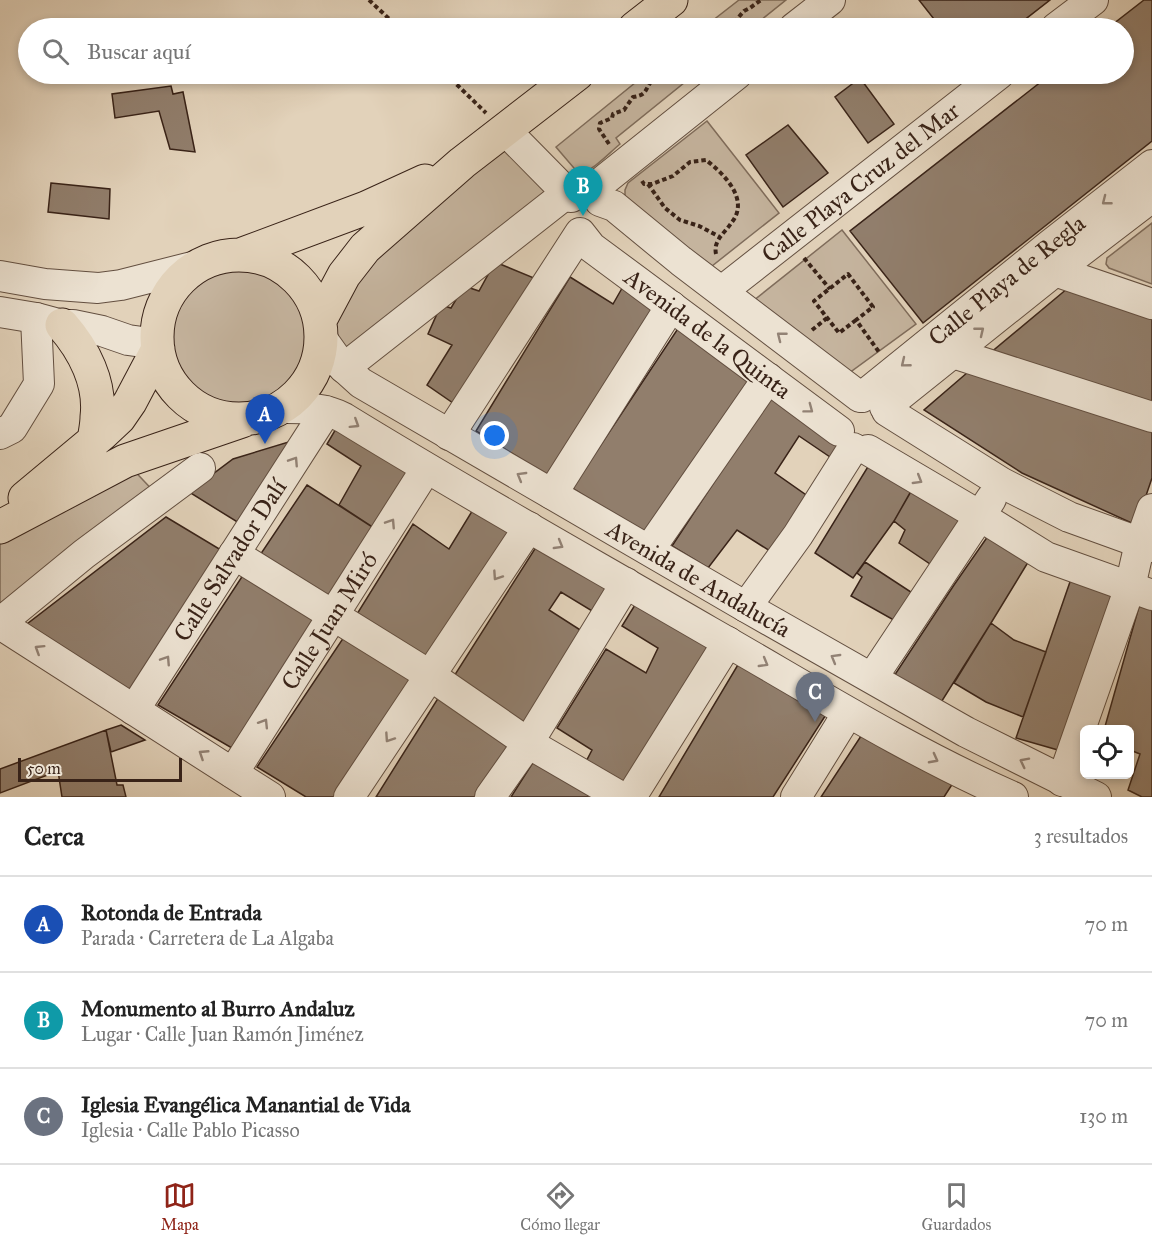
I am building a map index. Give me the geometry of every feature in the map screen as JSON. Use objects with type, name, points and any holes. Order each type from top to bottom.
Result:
[{"type":"main road","points":[[647,18],[671,0]]},
{"type":"main road","points":[[0,527],[125,461],[264,413],[297,395],[310,378],[318,357],[320,328],[344,275],[364,248],[462,163],[564,84]]},
{"type":"main road","points":[[264,413],[228,419],[208,413],[190,403],[174,388],[163,370],[157,328],[162,307],[173,288],[200,265],[223,257],[243,255],[366,208],[462,163]]},
{"type":"main road","points":[[243,255],[268,260],[291,272],[308,291],[320,328]]},
{"type":"main road","points":[[49,322],[75,340],[91,372],[97,393],[98,416],[93,441]]},
{"type":"main road","points":[[0,519],[119,418],[130,402],[158,347]]},
{"type":"street","points":[[807,18],[830,0]]},
{"type":"street","points":[[1069,18],[1093,0]]},
{"type":"street","points":[[344,368],[581,196],[724,84]]},
{"type":"street","name":"Calle Playa Cruz del Mar","points":[[722,291],[986,84]]},
{"type":"street","name":"Avenida de la Quinta","points":[[504,130],[581,196],[614,206],[681,261],[874,403],[1002,483],[1069,517],[1146,545]]},
{"type":"street","name":"Calle Playa de Regla","points":[[874,403],[1050,245],[1152,165]]},
{"type":"street","points":[[449,435],[580,233],[593,231],[602,221],[604,214],[581,196]]},
{"type":"street","name":"Calle Playa de Regla","points":[[874,403],[953,353],[1152,197]]},
{"type":"street","name":"Avenida de la Quinta","points":[[580,233],[591,247],[853,443],[1046,557],[1141,591]]},
{"type":"street","points":[[1084,249],[1081,259],[1084,274],[1089,283]]},
{"type":"street","points":[[0,276],[45,284],[98,288],[121,285],[200,265]]},
{"type":"street","points":[[1055,272],[1152,304]]},
{"type":"street","points":[[552,494],[671,306]]},
{"type":"street","points":[[0,312],[102,331],[158,347]]},
{"type":"street","points":[[0,434],[12,428],[39,384],[49,322]]},
{"type":"street","name":"Avenida de Andalucía","points":[[320,328],[344,368],[361,383],[966,732],[1096,797]]},
{"type":"street","points":[[953,353],[1152,417]]},
{"type":"street","points":[[649,550],[768,378]]},
{"type":"street","points":[[848,402],[874,403],[890,419],[891,427],[888,435],[876,447],[853,443],[839,415],[842,408],[848,402]]},
{"type":"street","name":"Avenida de Andalucía","points":[[264,413],[304,408],[326,411],[344,418],[426,469],[848,713],[965,788],[1013,797]]},
{"type":"street","name":"Calle Salvador Dalí","points":[[134,710],[326,411]]},
{"type":"street","points":[[746,607],[798,535],[853,443]]},
{"type":"street","points":[[200,468],[84,554],[0,623],[270,797]]},
{"type":"street","name":"Calle Juan Miró","points":[[233,773],[426,469]]},
{"type":"street","points":[[872,678],[1002,483]]},
{"type":"street","points":[[1062,781],[1141,591],[1152,509]]},
{"type":"street","points":[[349,797],[529,527]]},
{"type":"street","points":[[234,554],[431,676],[528,743],[621,797]]},
{"type":"street","points":[[490,797],[528,743],[626,583]]},
{"type":"street","points":[[632,797],[728,642]]},
{"type":"street","points":[[796,797],[848,713]]},
{"type":"path","points":[[369,0],[388,18]]},
{"type":"path","points":[[738,18],[761,0]]},
{"type":"path","points":[[456,84],[504,130]]},
{"type":"path","points":[[610,145],[598,129],[600,123],[624,110],[633,97],[645,93],[651,84]]},
{"type":"path","points":[[637,176],[644,184],[652,184],[673,176],[690,162],[706,160],[728,181],[735,190],[737,215],[716,244],[715,252],[720,260]]},
{"type":"path","points":[[648,184],[665,208],[680,220],[699,226],[720,237]]},
{"type":"path","points":[[803,258],[830,289]]},
{"type":"path","points":[[848,274],[873,308],[856,320],[839,333],[814,301],[848,274]]},
{"type":"path","points":[[856,320],[881,355]]},
{"type":"shaded area","points":[[739,0],[786,0],[764,18],[716,18]]},
{"type":"shaded area","points":[[634,84],[683,84],[616,138],[620,144],[590,169],[579,174],[556,147]]},
{"type":"shaded area","points":[[707,121],[779,213],[712,266],[706,266],[625,196],[628,183]]},
{"type":"shaded area","points":[[505,130],[567,193],[344,368],[320,336],[344,275]]},
{"type":"shaded area","points":[[1152,223],[1152,284],[1109,268],[1106,264],[1107,258]]},
{"type":"shaded area","points":[[842,230],[916,324],[849,373],[753,301]]},
{"type":"shaded area","points":[[239,260],[254,261],[268,266],[293,282],[309,307],[314,321],[314,351],[309,365],[293,390],[268,406],[254,411],[239,412],[224,411],[210,406],[185,390],[169,365],[164,351],[163,336],[164,321],[169,307],[185,282],[210,266],[224,261]]},
{"type":"shaded area","points":[[125,461],[160,498],[0,623],[0,527]]},
{"type":"building","points":[[919,0],[1050,0],[1027,18],[933,18]]},
{"type":"building","points":[[1144,0],[1152,0],[1152,141],[923,323],[850,231],[1038,84],[1134,84],[1134,18],[1121,18]]},
{"type":"building","points":[[852,84],[864,84],[894,124],[868,143],[835,97]]},
{"type":"building","points":[[171,86],[173,94],[183,92],[195,152],[170,149],[159,111],[115,118],[112,94]]},
{"type":"building","points":[[788,125],[828,173],[783,207],[746,155]]},
{"type":"building","points":[[51,183],[110,189],[109,219],[48,212]]},
{"type":"building","points":[[495,262],[534,278],[453,403],[427,385],[452,345],[428,334],[441,305],[451,308],[464,286],[479,291]]},
{"type":"building","points":[[570,277],[613,304],[625,283],[655,305],[548,476],[476,431]]},
{"type":"building","points":[[1068,288],[1152,316],[1152,406],[989,354]]},
{"type":"building","points":[[679,327],[753,378],[645,535],[572,488]]},
{"type":"building","points":[[975,366],[1152,426],[1152,478],[1136,525],[1022,473],[924,410]]},
{"type":"building","points":[[772,394],[841,444],[833,459],[799,436],[775,473],[809,497],[773,553],[737,530],[708,568],[672,546]]},
{"type":"building","points":[[337,427],[416,471],[377,530],[339,505],[361,466],[327,444]]},
{"type":"building","points":[[295,440],[239,523],[189,492],[233,459]]},
{"type":"building","points":[[869,465],[913,488],[894,521],[853,578],[815,553]]},
{"type":"building","points":[[915,484],[968,516],[936,568],[899,543],[905,530],[894,521]]},
{"type":"building","points":[[307,485],[377,530],[330,608],[256,561]]},
{"type":"building","points":[[474,508],[512,531],[420,669],[352,622],[413,524],[449,549]]},
{"type":"building","points":[[166,517],[226,553],[134,693],[27,624]]},
{"type":"building","points":[[988,536],[1030,559],[940,704],[894,676]]},
{"type":"building","points":[[538,544],[614,586],[597,614],[561,592],[549,610],[585,633],[520,732],[449,684]]},
{"type":"building","points":[[865,562],[917,596],[899,623],[851,596],[862,577],[857,573]]},
{"type":"building","points":[[247,569],[323,615],[237,751],[158,705]]},
{"type":"building","points":[[1071,579],[1115,591],[1065,752],[1016,738]]},
{"type":"building","points":[[638,600],[710,648],[618,793],[581,771],[592,750],[557,728],[606,649],[646,673],[658,648],[622,626]]},
{"type":"building","points":[[1140,603],[1152,608],[1152,797],[1142,797],[1128,790],[1132,779],[1134,779],[1140,754],[1134,752],[1134,725],[1105,725]]},
{"type":"building","points":[[991,623],[1014,640],[1046,652],[1023,717],[986,702],[954,683]]},
{"type":"building","points":[[348,631],[421,676],[343,797],[306,797],[257,767]]},
{"type":"building","points":[[739,663],[829,710],[773,797],[659,797]]},
{"type":"building","points":[[442,692],[517,740],[480,797],[376,797]]},
{"type":"building","points":[[121,725],[145,740],[111,752],[106,730]]},
{"type":"building","points":[[106,730],[117,785],[123,785],[126,797],[62,797],[58,771],[0,793],[0,769]]},
{"type":"building","points":[[863,733],[953,783],[944,797],[821,797]]},
{"type":"building","points":[[539,753],[614,797],[511,797]]},
{"type":"place","name":"Monumento al Burro Andaluz","points":[[583,216]]},
{"type":"place","name":"Rotonda de Entrada","points":[[265,444]]},
{"type":"place","name":"Iglesia Evangélica Manantial de Vida","points":[[815,722]]}]
